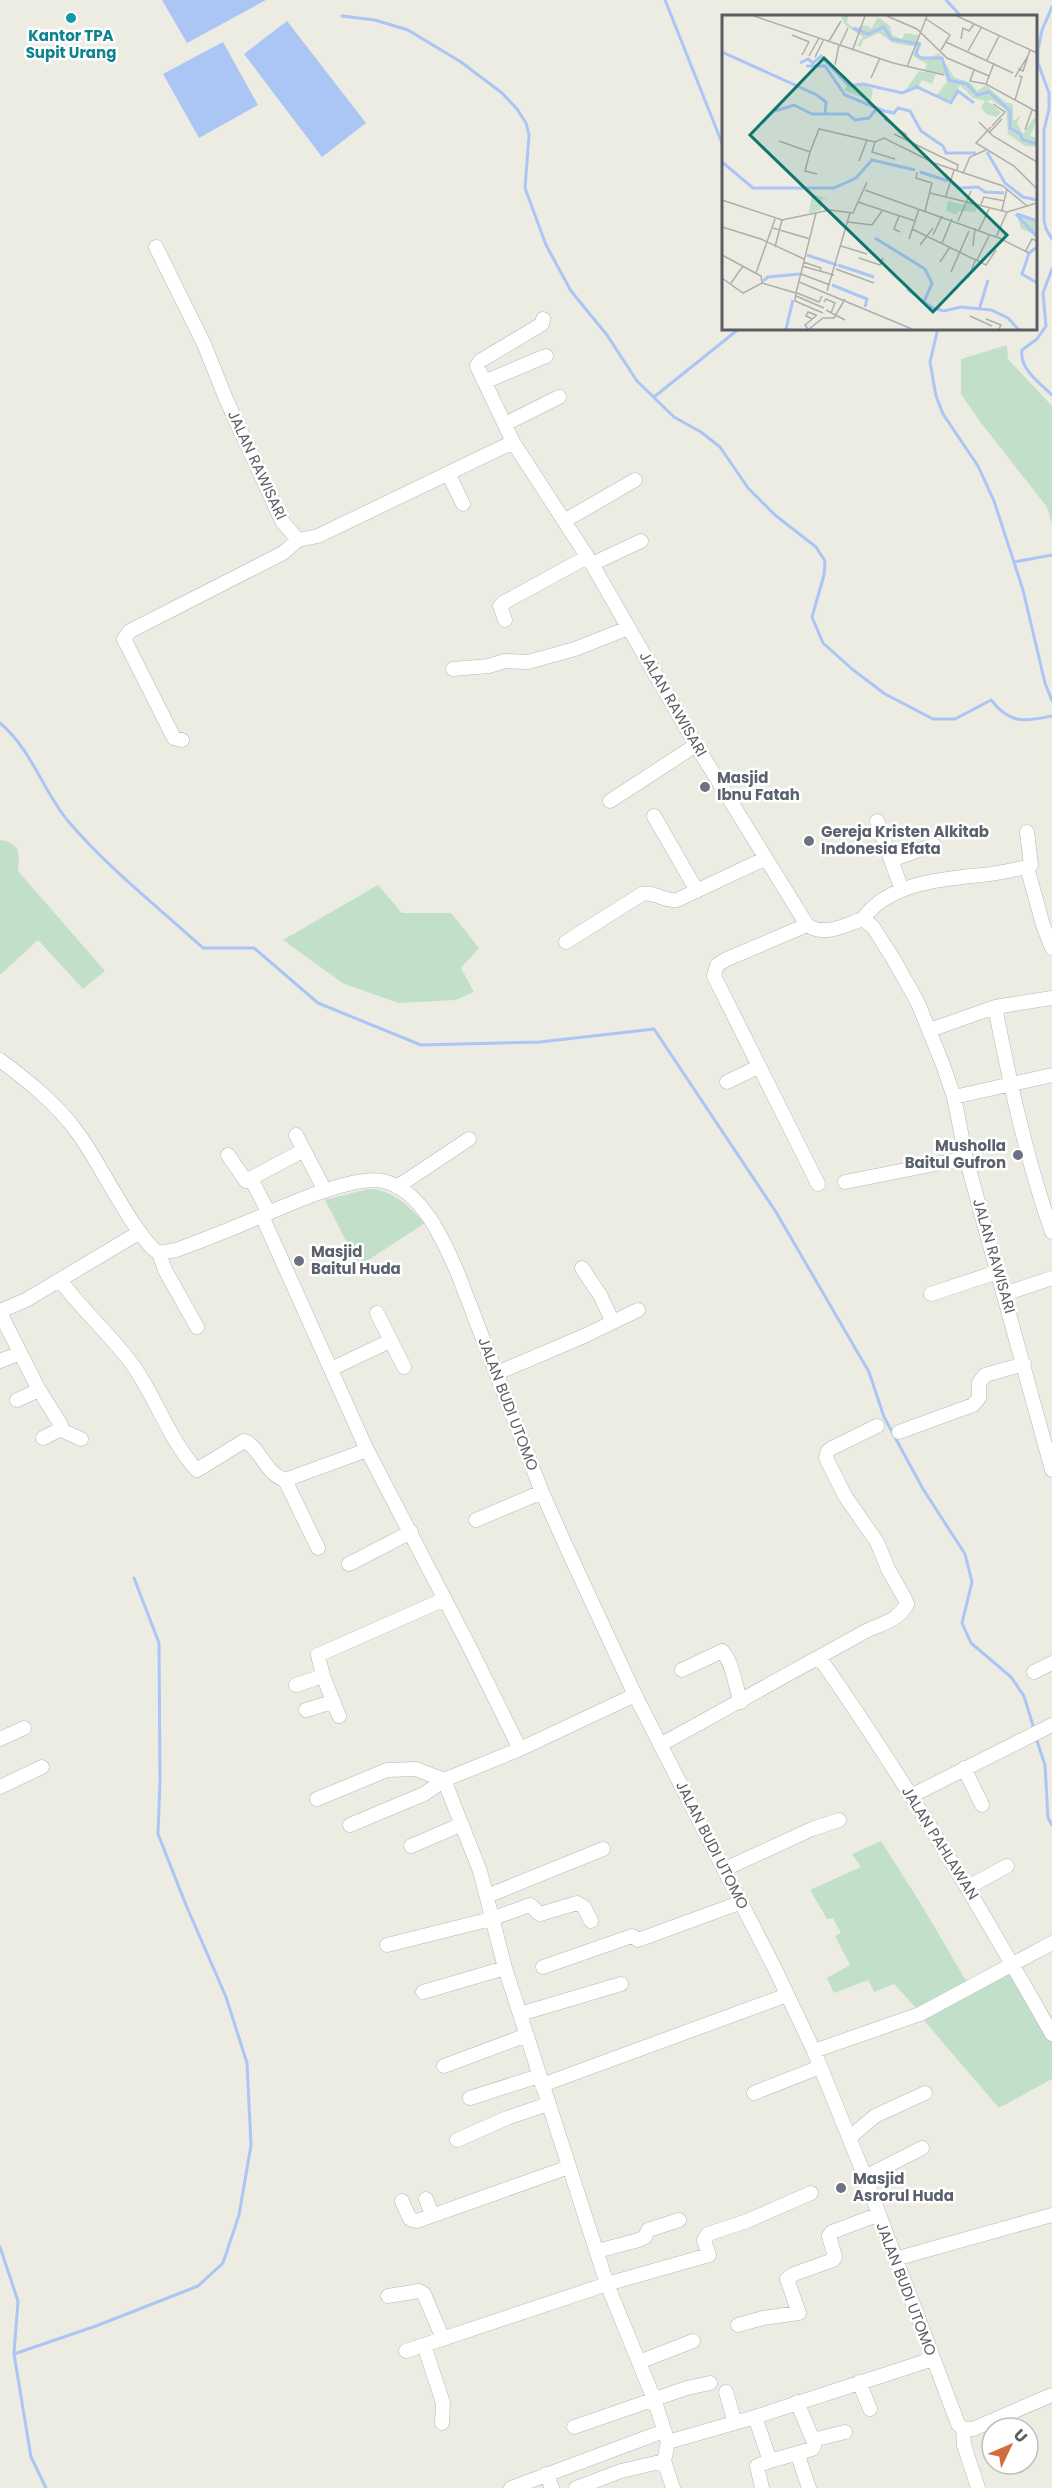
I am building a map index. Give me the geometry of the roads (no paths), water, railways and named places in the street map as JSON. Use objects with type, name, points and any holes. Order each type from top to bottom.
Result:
[{"type":"street","name":"JALAN RAWISARI","points":[[156,247],[204,344],[226,399],[282,520],[287,530],[298,540]]},
{"type":"street","points":[[543,319],[542,324],[480,361],[477,366],[484,382],[546,356]]},
{"type":"street","name":"JALAN RAWISARI","points":[[484,382],[513,442],[589,561],[696,745],[807,925]]},
{"type":"street","points":[[505,424],[559,397]]},
{"type":"street","points":[[182,740],[174,738],[124,639],[130,630],[283,553],[298,540],[318,536],[513,442]]},
{"type":"street","points":[[448,473],[463,504]]},
{"type":"street","points":[[564,521],[635,480]]},
{"type":"street","points":[[506,620],[501,611],[503,603],[589,561],[641,541]]},
{"type":"street","points":[[453,669],[489,666],[506,661],[528,662],[575,649],[628,628]]},
{"type":"street","points":[[610,801],[696,745]]},
{"type":"street","points":[[654,816],[698,891]]},
{"type":"street","points":[[877,821],[902,890]]},
{"type":"street","points":[[818,1184],[714,976],[717,965],[807,925],[813,929],[825,931],[863,919],[870,911],[902,890],[951,878],[992,874],[1027,867],[1031,865],[1027,832]]},
{"type":"street","points":[[891,860],[934,845]]},
{"type":"street","points":[[566,942],[642,894],[649,892],[671,901],[698,891],[766,858]]},
{"type":"street","points":[[1027,867],[1043,925],[1052,948]]},
{"type":"street","name":"JALAN RAWISARI","points":[[863,919],[873,927],[894,960],[930,1030],[954,1097],[966,1158],[1024,1364],[1038,1426],[1052,1470]]},
{"type":"street","points":[[930,1030],[995,1007],[1052,998]]},
{"type":"street","points":[[995,1007],[1010,1083],[1047,1202],[1052,1232]]},
{"type":"street","points":[[0,1060],[44,1095],[78,1132],[149,1246],[159,1253],[165,1270],[197,1327]]},
{"type":"street","points":[[727,1082],[758,1067]]},
{"type":"street","points":[[954,1097],[1052,1075]]},
{"type":"street","points":[[297,1135],[325,1191]]},
{"type":"street","points":[[159,1253],[177,1250],[265,1214],[345,1185],[372,1180],[383,1181],[397,1187],[469,1139]]},
{"type":"street","points":[[228,1155],[246,1181],[304,1150]]},
{"type":"street","points":[[845,1182],[966,1158]]},
{"type":"street","points":[[251,1179],[367,1450],[411,1532],[520,1749]]},
{"type":"street","name":"JALAN BUDI UTOMO","points":[[397,1187],[422,1209],[443,1239],[542,1492],[635,1695],[742,1902],[814,2051],[865,2177],[877,2215],[958,2424],[963,2429],[964,2445],[978,2488]]},
{"type":"street","points":[[59,1429],[59,1422],[39,1390],[0,1312],[26,1300],[140,1232]]},
{"type":"street","points":[[582,1268],[600,1295],[613,1322]]},
{"type":"street","points":[[931,1294],[997,1272]]},
{"type":"street","points":[[1004,1294],[1052,1278]]},
{"type":"street","points":[[60,1280],[132,1364],[152,1394],[181,1448],[197,1470],[247,1441],[269,1471],[285,1480],[318,1548]]},
{"type":"street","points":[[497,1373],[638,1310]]},
{"type":"street","points":[[377,1313],[404,1367]]},
{"type":"street","points":[[331,1369],[390,1341]]},
{"type":"street","points":[[0,1362],[20,1353]]},
{"type":"street","points":[[899,1432],[973,1404],[979,1398],[979,1383],[985,1375],[1024,1364]]},
{"type":"street","points":[[16,1400],[39,1390]]},
{"type":"street","points":[[1038,1426],[1052,1420]]},
{"type":"street","points":[[660,1745],[896,1617],[907,1604],[877,1542],[846,1496],[826,1458],[828,1451],[832,1448],[877,1426]]},
{"type":"street","points":[[43,1438],[59,1429]]},
{"type":"street","points":[[59,1429],[81,1439]]},
{"type":"street","points":[[285,1480],[367,1450]]},
{"type":"street","points":[[476,1520],[542,1492]]},
{"type":"street","points":[[349,1564],[411,1532]]},
{"type":"street","points":[[339,1716],[318,1663],[320,1653],[445,1599]]},
{"type":"street","points":[[682,1670],[722,1651],[730,1663],[741,1702]]},
{"type":"street","name":"JALAN PAHLAWAN","points":[[819,1657],[968,1887],[1052,2034]]},
{"type":"street","points":[[1034,1672],[1052,1663]]},
{"type":"street","points":[[296,1685],[323,1676]]},
{"type":"street","points":[[350,1825],[424,1794],[444,1780],[520,1749],[635,1695]]},
{"type":"street","points":[[306,1710],[332,1702]]},
{"type":"street","points":[[0,1739],[24,1728]]},
{"type":"street","points":[[910,1796],[1047,1728]]},
{"type":"street","points":[[0,1787],[42,1767]]},
{"type":"street","points":[[964,1768],[982,1805]]},
{"type":"street","points":[[317,1799],[387,1770],[416,1769],[444,1780],[480,1871],[505,1968],[607,2284],[654,2399],[666,2437],[664,2461],[673,2488]]},
{"type":"street","points":[[725,1869],[812,1829],[839,1820]]},
{"type":"street","points":[[411,1846],[460,1825]]},
{"type":"street","points":[[487,1896],[603,1849]]},
{"type":"street","points":[[968,1887],[1007,1866]]},
{"type":"street","points":[[543,1967],[632,1936],[638,1940],[742,1902]]},
{"type":"street","points":[[387,1945],[491,1919],[530,1905],[540,1914],[577,1903],[584,1907],[591,1921]]},
{"type":"street","points":[[814,2051],[920,2014],[1052,1943]]},
{"type":"street","points":[[423,1992],[505,1968]]},
{"type":"street","points":[[520,2014],[621,1984]]},
{"type":"street","points":[[471,2098],[541,2080],[787,1995]]},
{"type":"street","points":[[444,2066],[527,2035]]},
{"type":"street","points":[[754,2093],[820,2067]]},
{"type":"street","points":[[849,2138],[875,2116],[924,2093]]},
{"type":"street","points":[[457,2140],[507,2118],[548,2104]]},
{"type":"street","points":[[865,2177],[922,2148]]},
{"type":"street","points":[[402,2201],[413,2221],[569,2167]]},
{"type":"street","points":[[406,2350],[607,2284],[709,2255],[704,2240],[708,2234],[747,2221],[811,2193]]},
{"type":"street","points":[[426,2199],[432,2215]]},
{"type":"street","points":[[738,2325],[763,2318],[799,2313],[787,2279],[794,2274],[833,2260],[835,2257],[829,2236],[832,2232],[877,2215]]},
{"type":"street","points":[[895,2259],[1052,2215]]},
{"type":"street","points":[[597,2251],[639,2240],[645,2237],[648,2230],[679,2220]]},
{"type":"street","points":[[388,2296],[419,2292],[424,2294],[443,2339]]},
{"type":"street","points":[[639,2362],[693,2341]]},
{"type":"street","points":[[424,2345],[443,2403],[442,2423]]},
{"type":"street","points":[[511,2488],[546,2474],[666,2437],[735,2423],[933,2359]]},
{"type":"street","points":[[859,2382],[870,2409]]},
{"type":"street","points":[[574,2427],[654,2399],[710,2383]]},
{"type":"street","points":[[726,2392],[735,2423]]},
{"type":"street","points":[[963,2429],[973,2429],[1052,2395]]},
{"type":"street","points":[[762,2488],[757,2466],[814,2448],[813,2440],[797,2402]]},
{"type":"street","points":[[755,2417],[770,2461]]},
{"type":"street","points":[[813,2440],[845,2432]]},
{"type":"street","points":[[797,2453],[809,2488]]},
{"type":"street","points":[[576,2488],[621,2470],[664,2461]]},
{"type":"street","points":[[546,2474],[552,2488]]},
{"type":"water","points":[[162,0],[266,0],[187,43]]},
{"type":"water","points":[[287,21],[366,123],[322,157],[244,54]]},
{"type":"water","points":[[223,42],[258,105],[199,138],[163,74]]},
{"type":"waterway","points":[[665,0],[722,143]]},
{"type":"waterway","points":[[946,0],[960,15]]},
{"type":"waterway","points":[[1052,7],[1042,30],[1038,50],[1038,63],[1049,93],[1049,109],[1044,130],[1044,220],[1052,239]]},
{"type":"waterway","points":[[342,16],[375,20],[408,30],[461,62],[502,93],[517,109],[526,123],[529,135],[525,188],[546,245],[571,291],[607,335],[637,381],[674,417],[701,432],[720,447],[748,488],[775,515],[816,547],[825,561],[824,575],[812,617],[823,643],[885,694],[933,719],[955,719],[991,700],[1005,713],[1018,719],[1052,716]]},
{"type":"waterway","points":[[1052,269],[1043,293],[1046,326],[1037,339],[1022,350],[1027,369],[1052,395]]},
{"type":"waterway","points":[[654,397],[738,330]]},
{"type":"waterway","points":[[938,330],[930,362],[936,396],[943,414],[978,466],[994,501],[1023,590],[1045,683],[1052,701]]},
{"type":"waterway","points":[[1014,562],[1052,555]]},
{"type":"waterway","points":[[0,723],[21,745],[51,797],[83,838],[116,871],[203,948],[254,948],[318,1003],[421,1045],[540,1042],[654,1029],[776,1212],[869,1372],[884,1417],[923,1489],[965,1554],[972,1582],[962,1623],[971,1643],[1011,1677],[1024,1696],[1034,1729]]},
{"type":"waterway","points":[[46,2488],[31,2457],[14,2354],[96,2326],[198,2286],[223,2263],[239,2215],[251,2145],[247,2063],[226,1997],[158,1834],[159,1643],[134,1578]]},
{"type":"waterway","points":[[1036,1738],[1045,1765],[1048,1818],[1052,1825]]},
{"type":"waterway","points":[[0,2247],[18,2301],[14,2353]]},
{"type":"place","name":"Kantor TPA Supit Urang","points":[[71,18]]},
{"type":"place","name":"Masjid Ibnu Fatah","points":[[705,787]]},
{"type":"place","name":"Gereja Kristen Alkitab Indonesia Efata","points":[[809,841]]},
{"type":"place","name":"Musholla Baitul Gufron","points":[[1018,1155]]},
{"type":"place","name":"Masjid Baitul Huda","points":[[299,1261]]},
{"type":"place","name":"Masjid Asrorul Huda","points":[[841,2188]]}]
